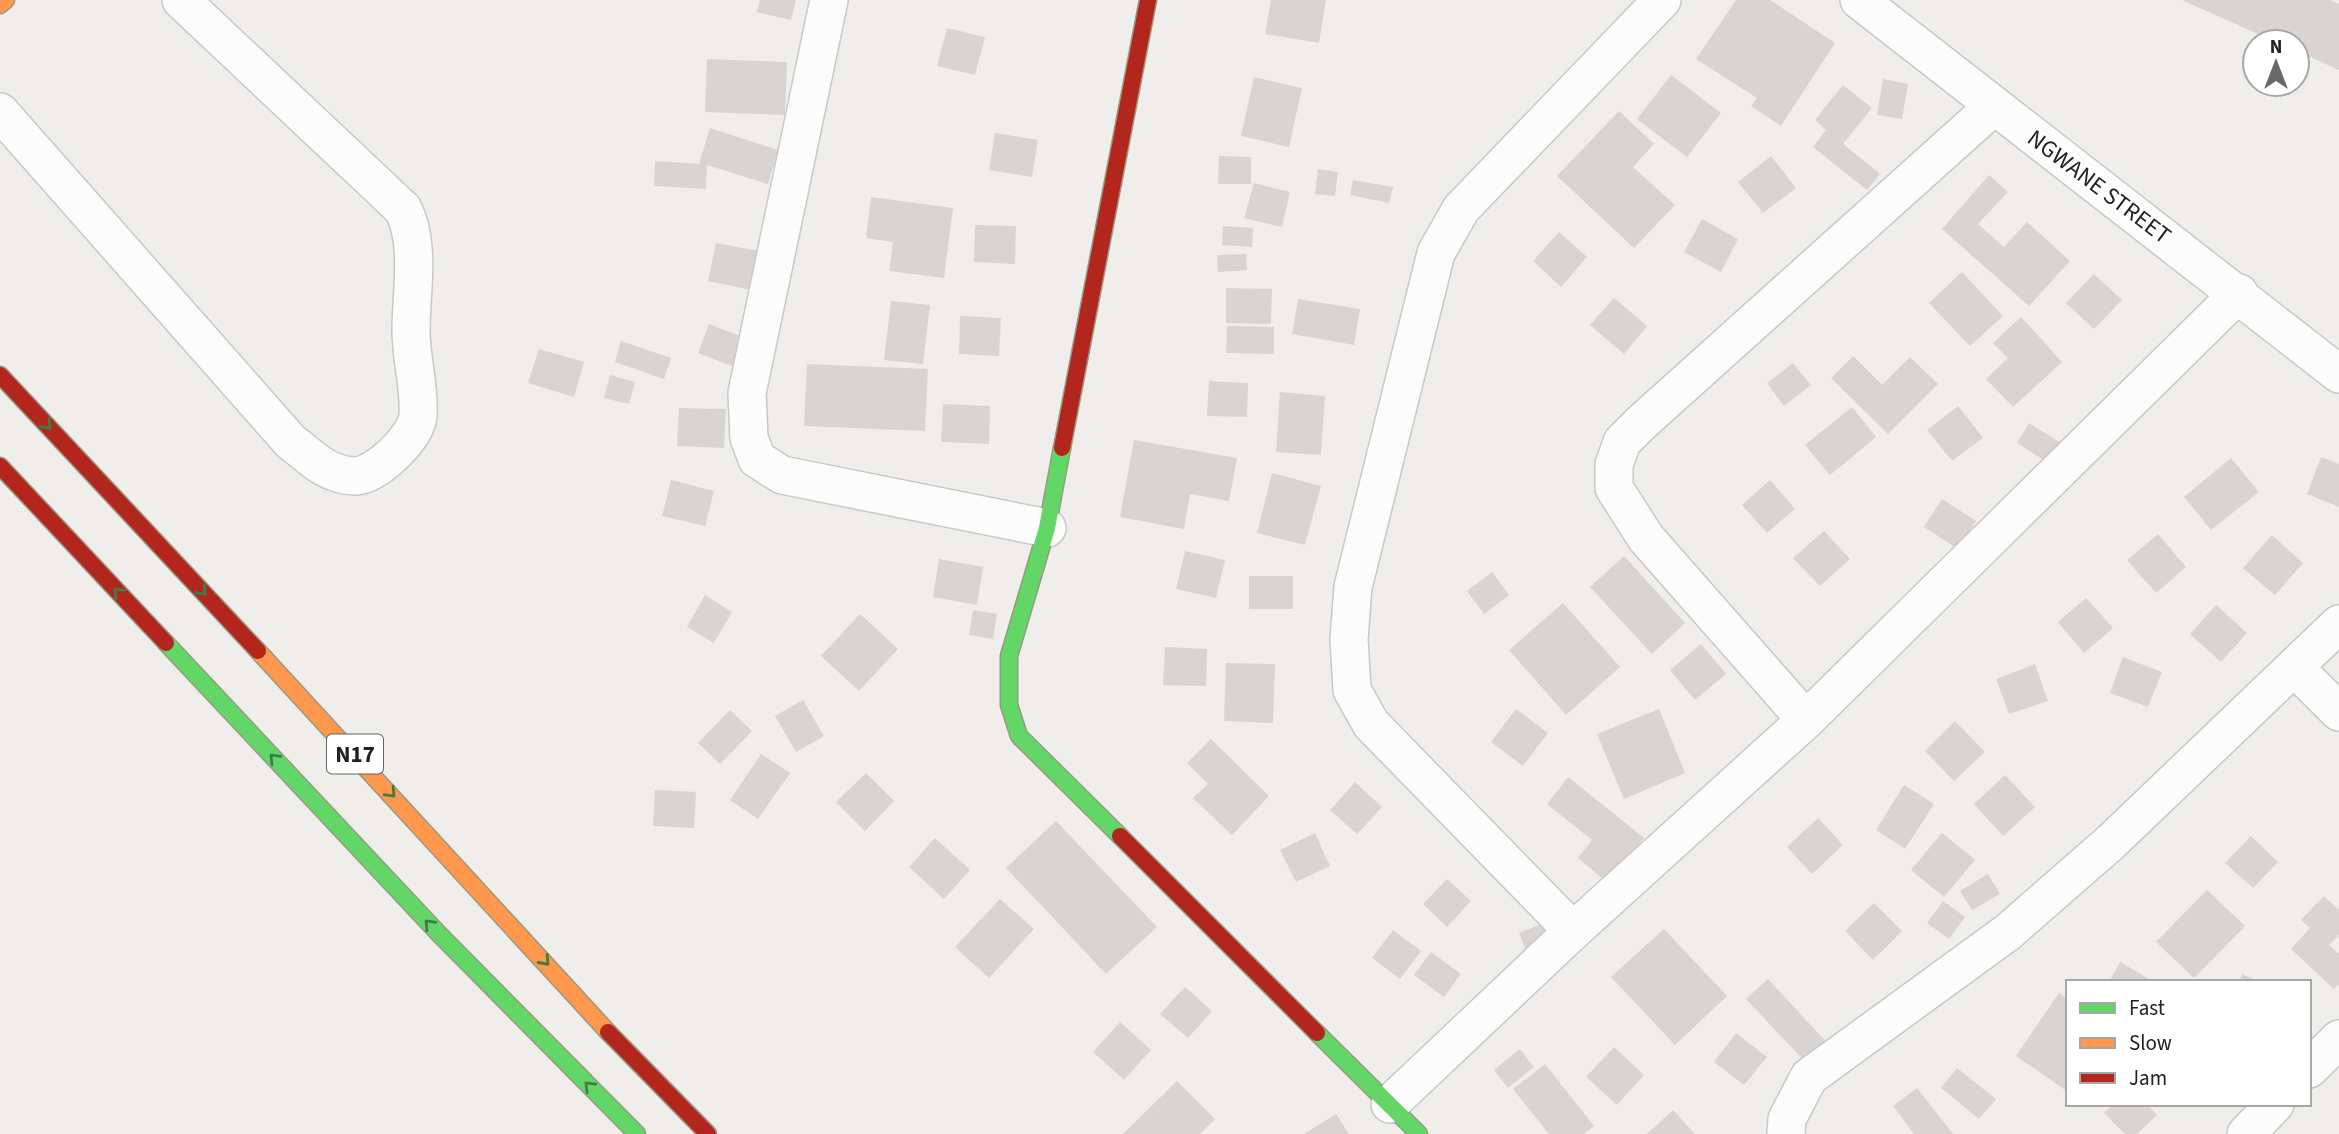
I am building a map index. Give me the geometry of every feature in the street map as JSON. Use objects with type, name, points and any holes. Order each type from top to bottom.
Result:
[{"type":"main road","points":[[0,5],[6,0]]},
{"type":"main road","points":[[1148,0],[1047,528],[1009,656],[1009,705],[1019,736],[1419,1134]]},
{"type":"main road","name":"N17","points":[[0,375],[414,817],[642,1069],[708,1134]]},
{"type":"main road","name":"N17","points":[[0,466],[439,934],[637,1134]]},
{"type":"street","points":[[0,112],[291,442],[332,472],[358,476],[387,460],[406,442],[418,419],[418,385],[411,336],[413,243],[410,222],[403,209],[181,0]]},
{"type":"street","points":[[829,0],[747,393],[749,438],[757,458],[782,475],[1047,528]]},
{"type":"street","points":[[1573,931],[1371,724],[1352,690],[1349,639],[1353,587],[1436,253],[1461,209],[1662,0]]},
{"type":"street","name":"NGWANE STREET","points":[[1859,0],[2239,293],[2339,374]]},
{"type":"street","points":[[1806,720],[1646,538],[1614,488],[1614,465],[1622,442],[1641,423],[1994,106]]},
{"type":"street","points":[[1390,1104],[1573,931],[1806,720],[2239,293]]},
{"type":"street","points":[[1786,1134],[1787,1119],[1809,1077],[2008,932],[2111,842],[2339,624]]},
{"type":"street","points":[[2295,668],[2339,712]]},
{"type":"street","points":[[2311,1067],[2339,1039]]},
{"type":"street","points":[[2246,1134],[2273,1106]]},
{"type":"building","points":[[760,0],[796,0],[791,20],[757,12]]},
{"type":"building","points":[[1271,0],[1326,0],[1319,43],[1265,34]]},
{"type":"building","points":[[1736,0],[1770,0],[1835,43],[1781,126],[1751,106],[1757,98],[1696,59]]},
{"type":"building","points":[[2182,0],[2330,0],[2339,4],[2339,70],[2311,57],[2311,28],[2245,28]]},
{"type":"building","points":[[947,28],[985,37],[975,75],[937,66]]},
{"type":"building","points":[[707,59],[787,62],[785,115],[705,112]]},
{"type":"building","points":[[1671,75],[1721,113],[1687,157],[1637,119]]},
{"type":"building","points":[[1254,77],[1302,88],[1289,147],[1241,136]]},
{"type":"building","points":[[1883,79],[1908,84],[1902,119],[1877,115]]},
{"type":"building","points":[[1843,85],[1872,108],[1843,144],[1880,174],[1867,190],[1813,147],[1826,130],[1815,120]]},
{"type":"building","points":[[1619,111],[1654,144],[1633,167],[1675,205],[1634,248],[1557,176]]},
{"type":"building","points":[[710,128],[778,150],[768,184],[707,165],[706,189],[654,186],[655,161],[702,164],[699,163]]},
{"type":"building","points":[[995,133],[1038,140],[1032,177],[989,170]]},
{"type":"building","points":[[1219,156],[1251,157],[1251,184],[1218,184]]},
{"type":"building","points":[[1771,156],[1796,188],[1763,213],[1738,182]]},
{"type":"building","points":[[1318,169],[1338,172],[1335,196],[1315,194]]},
{"type":"building","points":[[1989,175],[2008,192],[1978,224],[2004,247],[2027,222],[2070,261],[2029,306],[1942,229]]},
{"type":"building","points":[[1353,180],[1393,187],[1389,203],[1350,195]]},
{"type":"building","points":[[1254,183],[1290,192],[1282,227],[1244,218]]},
{"type":"building","points":[[871,197],[953,208],[944,278],[889,271],[893,242],[866,238]]},
{"type":"building","points":[[1702,219],[1738,239],[1721,272],[1684,252]]},
{"type":"building","points":[[975,225],[1016,226],[1015,264],[974,262]]},
{"type":"building","points":[[1223,226],[1253,228],[1252,247],[1222,245]]},
{"type":"building","points":[[1559,232],[1587,257],[1561,287],[1533,261]]},
{"type":"building","points":[[716,243],[759,251],[751,290],[708,281]]},
{"type":"building","points":[[1246,254],[1247,270],[1218,272],[1217,255]]},
{"type":"building","points":[[1962,272],[2003,316],[1970,346],[1929,303]]},
{"type":"building","points":[[2094,274],[2122,300],[2094,329],[2066,303]]},
{"type":"building","points":[[1226,288],[1272,289],[1271,324],[1226,323]]},
{"type":"building","points":[[1614,298],[1647,326],[1624,354],[1590,325]]},
{"type":"building","points":[[1298,299],[1360,309],[1354,345],[1292,334]]},
{"type":"building","points":[[891,301],[930,305],[923,364],[884,360]]},
{"type":"building","points":[[960,316],[1001,318],[999,356],[959,354]]},
{"type":"building","points":[[2021,317],[2062,362],[2013,407],[1986,379],[2008,358],[1993,343]]},
{"type":"building","points":[[709,324],[753,341],[742,370],[698,353]]},
{"type":"building","points":[[1227,326],[1274,327],[1274,354],[1226,353]]},
{"type":"building","points":[[621,341],[671,358],[664,379],[615,362]]},
{"type":"building","points":[[539,349],[584,362],[574,397],[528,383]]},
{"type":"building","points":[[1853,356],[1882,385],[1910,357],[1938,384],[1888,434],[1831,378]]},
{"type":"building","points":[[1793,363],[1811,385],[1784,406],[1767,383]]},
{"type":"building","points":[[807,364],[928,369],[925,431],[804,426]]},
{"type":"building","points":[[610,375],[635,382],[629,404],[604,398]]},
{"type":"building","points":[[1209,381],[1248,383],[1247,417],[1207,416]]},
{"type":"building","points":[[1280,392],[1325,396],[1321,455],[1276,452]]},
{"type":"building","points":[[943,404],[990,406],[989,444],[941,442]]},
{"type":"building","points":[[1958,406],[1983,438],[1952,461],[1927,430]]},
{"type":"building","points":[[1852,407],[1876,437],[1830,475],[1805,445]]},
{"type":"building","points":[[679,408],[726,409],[724,448],[677,446]]},
{"type":"building","points":[[2029,423],[2069,448],[2056,468],[2017,443]]},
{"type":"building","points":[[1134,440],[1237,458],[1229,501],[1190,494],[1184,529],[1120,517]]},
{"type":"building","points":[[2321,457],[2339,464],[2339,507],[2307,494]]},
{"type":"building","points":[[2231,458],[2259,492],[2211,530],[2184,497]]},
{"type":"building","points":[[1272,473],[1321,486],[1305,545],[1257,533]]},
{"type":"building","points":[[671,480],[714,491],[705,526],[662,516]]},
{"type":"building","points":[[1770,480],[1795,509],[1767,533],[1742,505]]},
{"type":"building","points":[[1942,499],[1976,521],[1958,549],[1924,527]]},
{"type":"building","points":[[1824,531],[1850,559],[1820,586],[1793,558]]},
{"type":"building","points":[[2158,534],[2186,567],[2156,593],[2127,560]]},
{"type":"building","points":[[2272,535],[2303,563],[2275,595],[2243,568]]},
{"type":"building","points":[[1185,551],[1225,560],[1216,598],[1176,589]]},
{"type":"building","points":[[1624,556],[1685,623],[1652,654],[1590,587]]},
{"type":"building","points":[[939,559],[983,567],[977,605],[933,597]]},
{"type":"building","points":[[1492,572],[1509,595],[1484,614],[1467,591]]},
{"type":"building","points":[[1249,576],[1293,576],[1293,609],[1249,609]]},
{"type":"building","points":[[705,595],[732,612],[714,643],[687,627]]},
{"type":"building","points":[[2086,598],[2113,628],[2084,653],[2058,622]]},
{"type":"building","points":[[1563,603],[1620,667],[1566,715],[1509,650]]},
{"type":"building","points":[[2216,605],[2247,633],[2221,662],[2190,634]]},
{"type":"building","points":[[973,610],[997,614],[993,639],[969,635]]},
{"type":"building","points":[[860,614],[898,649],[859,691],[821,656]]},
{"type":"building","points":[[1701,644],[1726,674],[1695,700],[1670,670]]},
{"type":"building","points":[[1165,647],[1207,649],[1206,686],[1163,685]]},
{"type":"building","points":[[2123,657],[2162,672],[2148,707],[2110,693]]},
{"type":"building","points":[[1226,663],[1275,664],[1273,723],[1224,721]]},
{"type":"building","points":[[2035,664],[2048,701],[2009,714],[1996,679]]},
{"type":"building","points":[[803,700],[824,736],[796,752],[775,716]]},
{"type":"building","points":[[1516,709],[1548,733],[1523,766],[1491,742]]},
{"type":"building","points":[[1659,709],[1685,773],[1624,799],[1597,734]]},
{"type":"building","points":[[730,710],[752,731],[720,764],[698,743]]},
{"type":"building","points":[[1955,721],[1985,752],[1954,781],[1925,751]]},
{"type":"building","points":[[1211,739],[1269,796],[1232,835],[1193,798],[1208,784],[1187,763]]},
{"type":"building","points":[[761,754],[790,773],[758,819],[730,800]]},
{"type":"building","points":[[866,773],[894,801],[865,831],[836,802]]},
{"type":"building","points":[[2005,775],[2035,807],[2003,836],[1974,804]]},
{"type":"building","points":[[1568,777],[1644,838],[1608,883],[1578,858],[1592,840],[1547,804]]},
{"type":"building","points":[[1355,782],[1382,807],[1357,834],[1330,810]]},
{"type":"building","points":[[1904,785],[1934,804],[1905,849],[1876,830]]},
{"type":"building","points":[[655,790],[696,792],[694,828],[653,826]]},
{"type":"building","points":[[1818,818],[1843,845],[1812,874],[1787,847]]},
{"type":"building","points":[[1056,821],[1157,927],[1106,974],[1006,868]]},
{"type":"building","points":[[1315,833],[1330,866],[1296,882],[1280,850]]},
{"type":"building","points":[[1942,833],[1975,860],[1944,897],[1911,870]]},
{"type":"building","points":[[2251,836],[2278,862],[2253,888],[2225,863]]},
{"type":"building","points":[[935,838],[970,870],[944,899],[909,867]]},
{"type":"building","points":[[1988,874],[2000,894],[1972,910],[1960,891]]},
{"type":"building","points":[[1447,879],[1471,901],[1447,927],[1423,904]]},
{"type":"building","points":[[2207,890],[2245,926],[2194,978],[2156,942]]},
{"type":"building","points":[[2324,896],[2339,910],[2339,935],[2329,945],[2339,954],[2339,984],[2334,989],[2291,949],[2310,928],[2301,920]]},
{"type":"building","points":[[1000,899],[1034,929],[989,978],[955,947]]},
{"type":"building","points":[[1943,901],[1965,917],[1949,939],[1927,923]]},
{"type":"building","points":[[1874,903],[1902,931],[1873,960],[1845,931]]},
{"type":"building","points":[[1546,922],[1553,940],[1526,951],[1519,933]]},
{"type":"building","points":[[1664,929],[1727,996],[1675,1045],[1611,977]]},
{"type":"building","points":[[1393,930],[1421,951],[1400,979],[1372,958]]},
{"type":"building","points":[[1431,952],[1461,974],[1444,997],[1414,975]]},
{"type":"building","points":[[2120,962],[2151,980],[2110,980]]},
{"type":"building","points":[[2242,974],[2256,980],[2240,980]]},
{"type":"building","points":[[1768,979],[1832,1048],[1810,1067],[1746,999]]},
{"type":"building","points":[[1185,987],[1212,1011],[1188,1038],[1160,1014]]},
{"type":"building","points":[[2059,993],[2066,998],[2066,1091],[2016,1056]]},
{"type":"building","points":[[1120,1022],[1151,1050],[1124,1080],[1093,1052]]},
{"type":"building","points":[[1736,1033],[1767,1057],[1744,1085],[1714,1062]]},
{"type":"building","points":[[1614,1047],[1644,1075],[1617,1105],[1586,1077]]},
{"type":"building","points":[[1520,1049],[1534,1067],[1508,1088],[1494,1070]]},
{"type":"building","points":[[1545,1064],[1594,1126],[1584,1134],[1549,1134],[1513,1089]]},
{"type":"building","points":[[1957,1068],[1996,1099],[1979,1119],[1941,1088]]},
{"type":"building","points":[[1177,1081],[1215,1119],[1200,1134],[1123,1134]]},
{"type":"building","points":[[1917,1088],[1953,1134],[1914,1134],[1893,1106]]},
{"type":"building","points":[[2111,1106],[2149,1106],[2157,1115],[2137,1134],[2125,1134],[2104,1113]]},
{"type":"building","points":[[1673,1110],[1695,1134],[1647,1134]]},
{"type":"building","points":[[1336,1114],[1349,1134],[1304,1134]]},
{"type":"traffic: fast","points":[[1062,448],[1047,528],[1009,656],[1009,705],[1019,736],[1120,836]]},
{"type":"traffic: fast","points":[[166,643],[439,934],[637,1134]]},
{"type":"traffic: fast","points":[[1317,1033],[1419,1134]]},
{"type":"traffic: slow","points":[[0,5],[6,0]]},
{"type":"traffic: slow","points":[[258,651],[608,1032]]},
{"type":"traffic: jam","points":[[1062,448],[1148,0]]},
{"type":"traffic: jam","points":[[0,375],[258,651]]},
{"type":"traffic: jam","points":[[0,466],[166,643]]},
{"type":"traffic: jam","points":[[1120,836],[1317,1033]]},
{"type":"traffic: jam","points":[[608,1032],[708,1134]]}]
